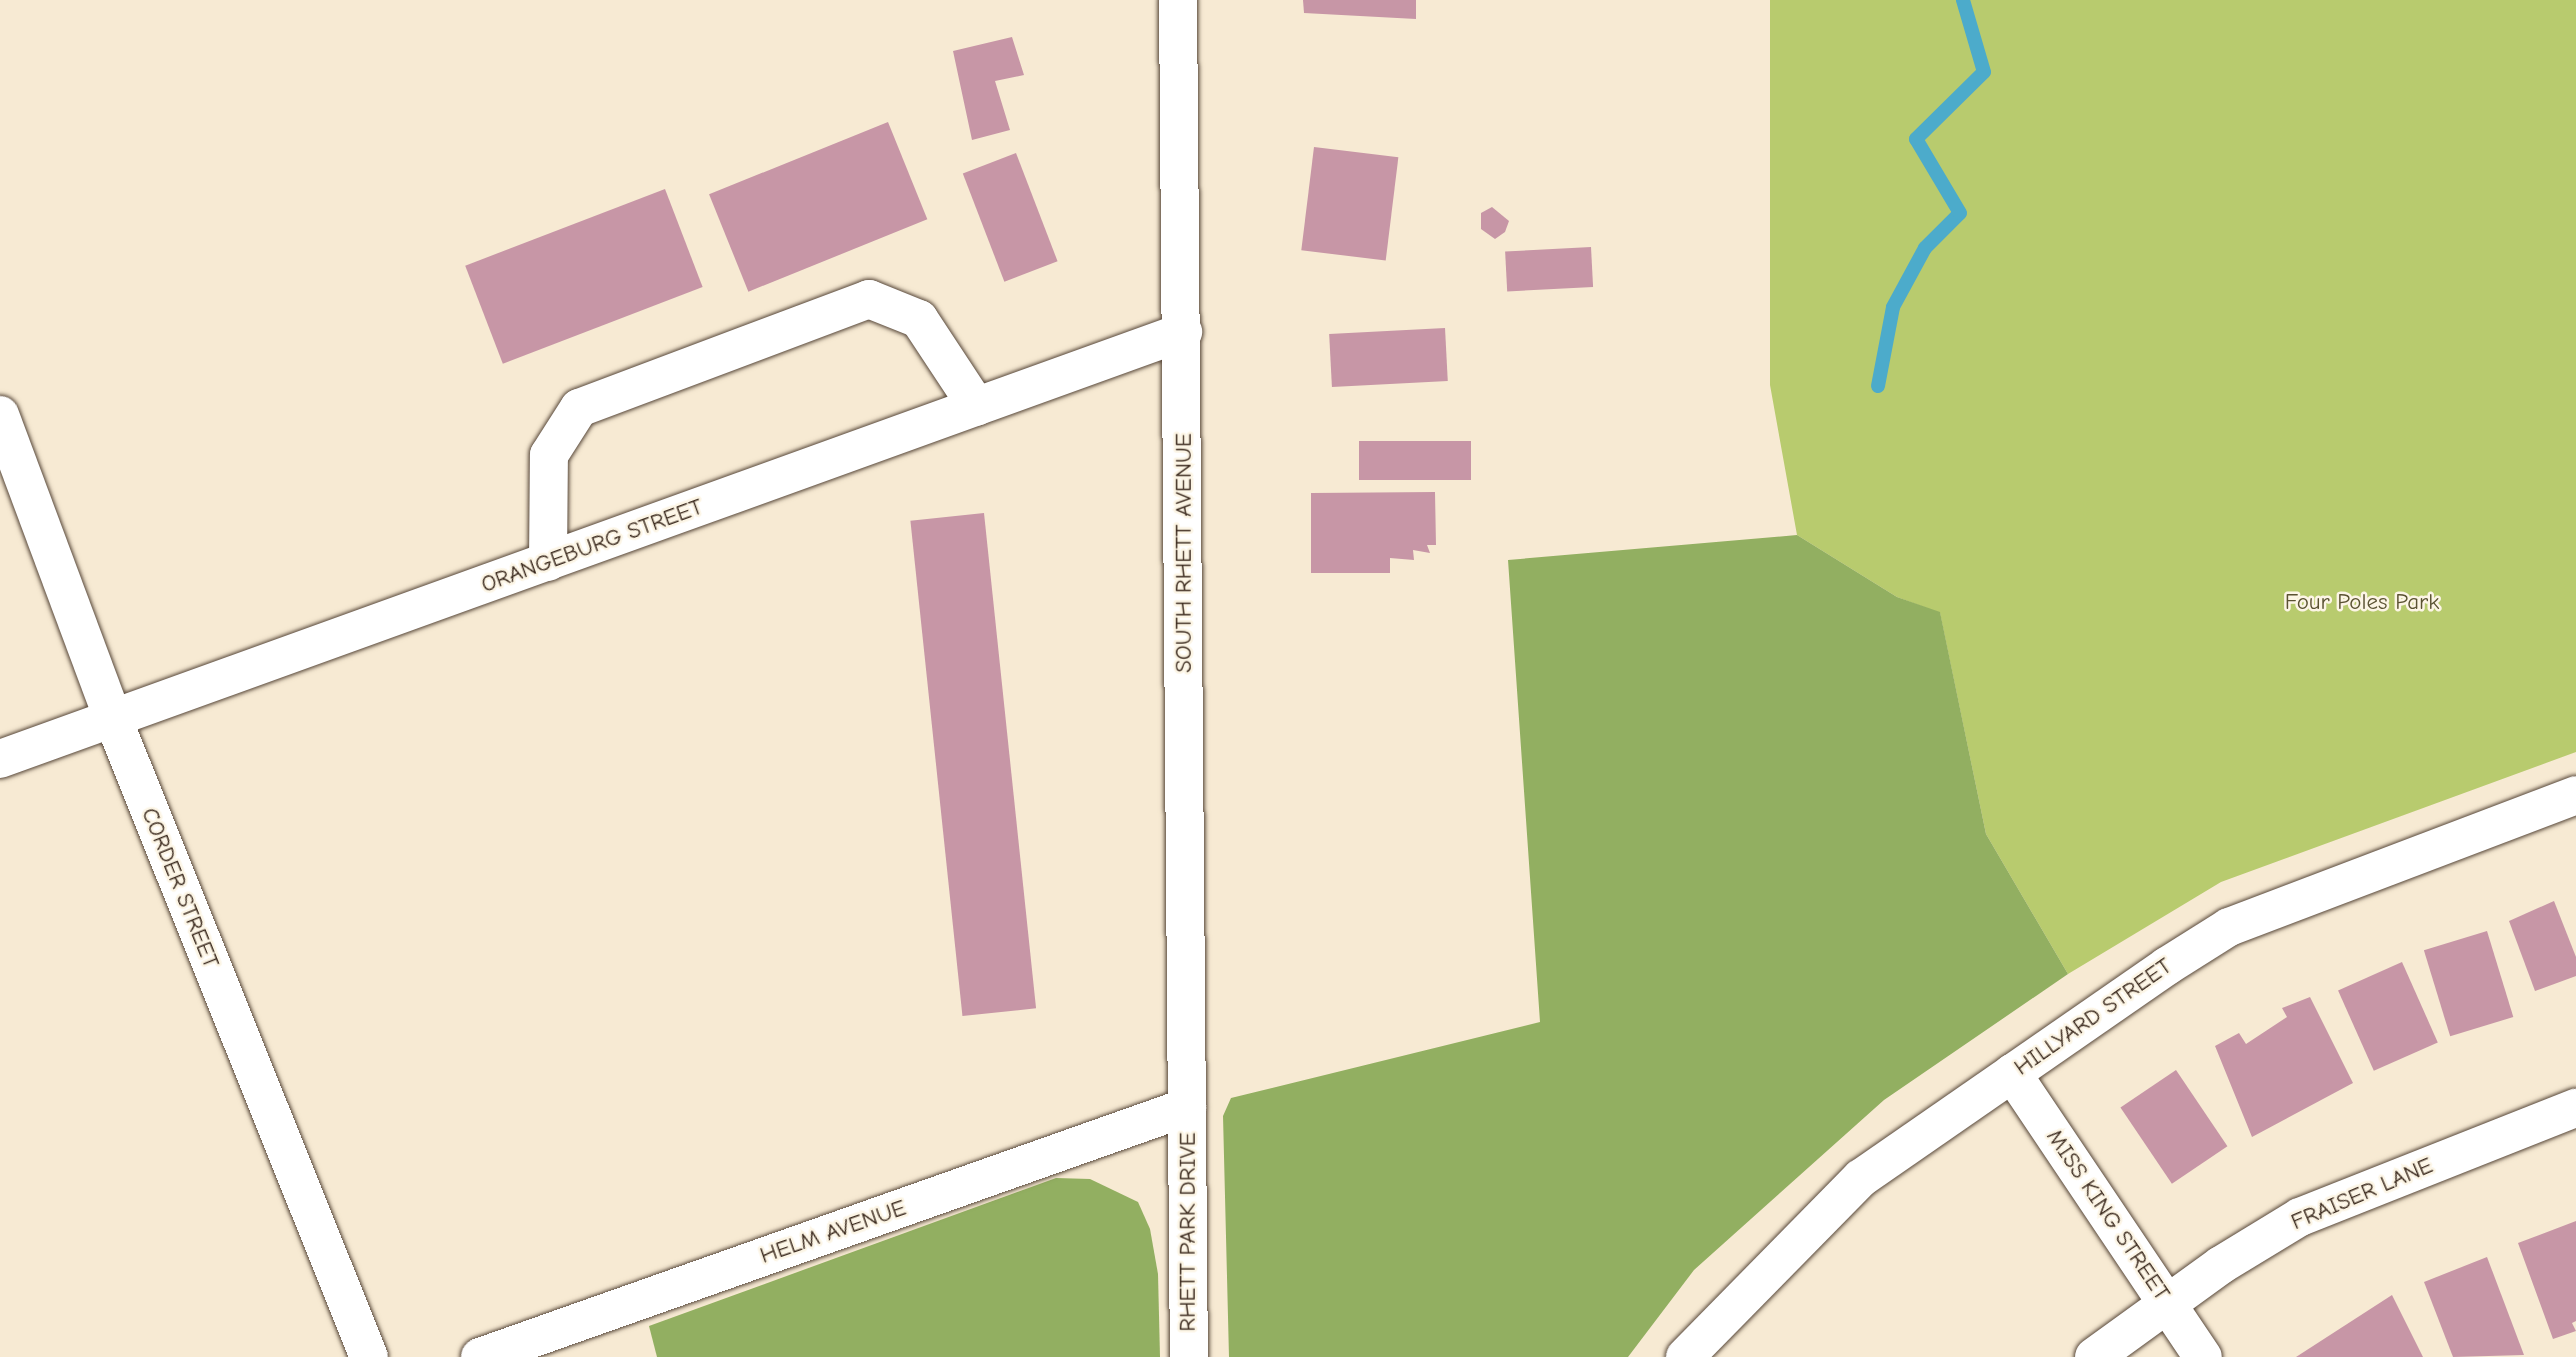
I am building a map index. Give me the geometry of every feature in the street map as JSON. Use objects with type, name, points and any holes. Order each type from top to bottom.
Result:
[{"type":"street","name":"SOUTH RHETT AVENUE","points":[[1178,0],[1183,332],[1187,1107]]},
{"type":"street","points":[[548,562],[549,455],[579,408],[869,299],[919,318],[977,407]]},
{"type":"street","name":"ORANGEBURG STREET","points":[[0,759],[1183,332]]},
{"type":"street","name":"CORDER STREET","points":[[0,415],[113,719],[369,1357]]},
{"type":"street","name":"HILLYARD STREET","points":[[1685,1357],[1861,1178],[2229,927],[2576,795]]},
{"type":"street","name":"MISS KING STREET","points":[[2012,1073],[2203,1357]]},
{"type":"street","name":"HELM AVENUE","points":[[480,1357],[1187,1107]]},
{"type":"street","name":"RHETT PARK DRIVE","points":[[1187,1107],[1189,1357]]},
{"type":"street","name":"FRAISER LANE","points":[[2094,1357],[2167,1303],[2300,1217],[2576,1108]]},
{"type":"green space","name":"Four Poles Park","points":[[1770,0],[2576,0],[2576,752],[2221,882],[2068,974],[1986,834],[1940,613],[1897,597],[1797,535],[1770,385]]},
{"type":"green space","points":[[1797,535],[1897,597],[1940,612],[1986,834],[2068,974],[1884,1100],[1694,1270],[1628,1357],[1229,1357],[1223,1116],[1231,1098],[1540,1022],[1508,560]]},
{"type":"green space","points":[[1056,1178],[1090,1179],[1138,1202],[1150,1229],[1158,1274],[1160,1357],[657,1357],[649,1326]]},
{"type":"building","points":[[1303,0],[1416,0],[1416,19],[1304,13]]},
{"type":"building","points":[[1012,37],[1024,75],[995,81],[1010,130],[972,140],[953,51]]},
{"type":"building","points":[[888,122],[927,219],[748,292],[709,194]]},
{"type":"building","points":[[1314,147],[1398,157],[1386,261],[1301,250]]},
{"type":"building","points":[[1016,153],[1058,261],[1004,282],[963,173]]},
{"type":"building","points":[[665,189],[703,287],[503,364],[465,266]]},
{"type":"building","points":[[1492,207],[1509,221],[1505,232],[1495,239],[1481,229],[1481,213]]},
{"type":"building","points":[[1591,247],[1593,287],[1507,291],[1505,252]]},
{"type":"building","points":[[1445,328],[1448,381],[1332,387],[1329,334]]},
{"type":"building","points":[[1359,441],[1471,441],[1471,480],[1359,480]]},
{"type":"building","points":[[1435,492],[1436,545],[1427,545],[1430,553],[1413,550],[1414,560],[1390,558],[1390,573],[1311,573],[1311,493]]},
{"type":"building","points":[[984,513],[1036,1008],[962,1016],[910,521]]},
{"type":"building","points":[[2554,901],[2576,957],[2576,976],[2535,991],[2509,921]]},
{"type":"building","points":[[2487,931],[2513,1017],[2450,1036],[2424,950]]},
{"type":"building","points":[[2402,962],[2438,1042],[2374,1071],[2338,990]]},
{"type":"building","points":[[2310,997],[2353,1083],[2252,1137],[2215,1046],[2239,1033],[2246,1044],[2287,1017],[2282,1008]]},
{"type":"building","points":[[2176,1070],[2227,1146],[2172,1184],[2120,1107]]},
{"type":"building","points":[[2576,1221],[2576,1321],[2572,1323],[2576,1331],[2553,1339],[2518,1243]]},
{"type":"building","points":[[2487,1257],[2524,1355],[2453,1357],[2424,1282]]},
{"type":"building","points":[[2392,1295],[2423,1357],[2296,1357]]},
{"type":"waterway","points":[[1878,386],[1893,307],[1925,248],[1960,213],[1916,139],[1984,72],[1963,0]]}]
